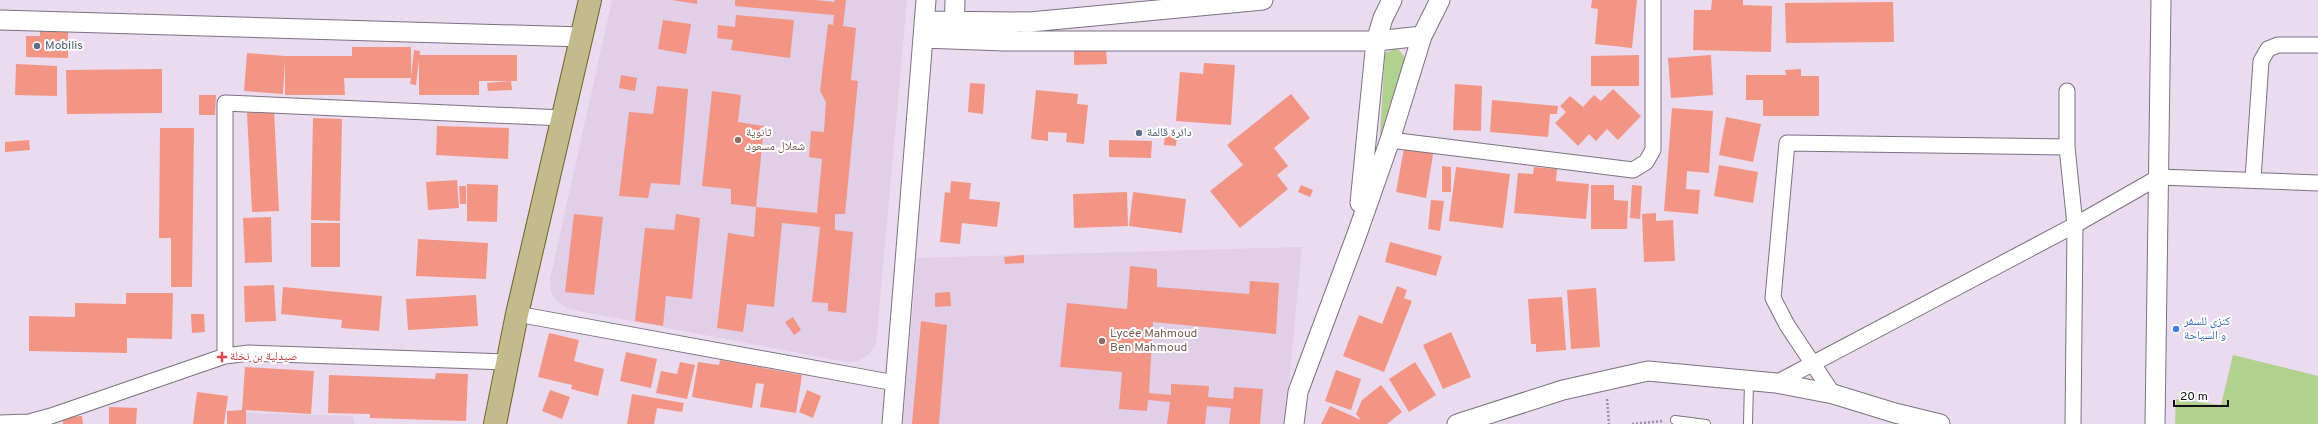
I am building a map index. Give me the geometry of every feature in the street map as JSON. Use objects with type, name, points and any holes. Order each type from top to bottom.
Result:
[{"type":"main road","points":[[495,424],[517,314],[590,0]]},
{"type":"street","points":[[581,0],[590,0]]},
{"type":"street","points":[[892,424],[926,0]]},
{"type":"street","points":[[954,30],[955,0]]},
{"type":"street","points":[[954,30],[1263,0]]},
{"type":"street","points":[[1357,234],[1376,42],[1383,18],[1392,0]]},
{"type":"street","points":[[1294,424],[1298,392],[1357,234],[1390,140],[1422,36],[1440,0]]},
{"type":"street","points":[[1390,140],[1633,170],[1646,162],[1653,150],[1653,0]]},
{"type":"street","points":[[2155,424],[2162,0]]},
{"type":"street","points":[[0,20],[582,37]]},
{"type":"street","points":[[924,30],[1376,42],[1422,36]]},
{"type":"street","points":[[2253,179],[2261,61],[2268,49],[2278,45],[2318,45]]},
{"type":"street","points":[[2067,91],[2067,147],[2075,225],[2072,424]]},
{"type":"street","points":[[225,356],[225,103],[563,118]]},
{"type":"street","points":[[1833,394],[1811,364],[1787,325],[1773,298],[1787,143],[2067,147]]},
{"type":"street","points":[[1776,383],[2075,225],[2159,177],[2253,179],[2318,183]]},
{"type":"street","points":[[517,314],[895,382]]},
{"type":"street","points":[[0,423],[29,422],[51,416],[225,356],[249,353],[507,362]]},
{"type":"street","points":[[1457,424],[1564,390],[1648,371],[1749,382],[1776,383],[1833,394],[1895,414],[1940,424]]},
{"type":"lane","points":[[1748,424],[1749,382]]},
{"type":"lane","points":[[1675,420],[1706,424]]},
{"type":"path","points":[[1606,380],[1610,424]]},
{"type":"path","points":[[1632,424],[1666,421],[1666,424]]},
{"type":"shaded area","name":"ثانوية شعلال مسعود","points":[[612,0],[907,0],[876,344],[869,354],[858,361],[846,362],[568,309],[557,301],[551,292],[550,280]]},
{"type":"shaded area","name":"Lycée Mahmoud Ben Mahmoud","points":[[1302,247],[1285,424],[903,424],[917,258]]},
{"type":"shaded area","points":[[244,413],[353,416],[354,423],[356,424],[245,424]]},
{"type":"green space","points":[[1397,48],[1406,58],[1379,151],[1385,53]]},
{"type":"green space","points":[[2233,355],[2318,376],[2318,424],[2175,424],[2176,399],[2221,405]]},
{"type":"building","points":[[672,0],[697,0],[697,4]]},
{"type":"building","points":[[735,0],[815,0],[834,2],[835,0],[846,0],[843,26],[856,28],[851,80],[858,81],[845,214],[835,214],[835,230],[853,232],[846,313],[828,311],[828,303],[812,302],[820,227],[782,223],[774,307],[747,304],[743,332],[717,328],[728,233],[754,237],[756,207],[817,213],[822,159],[809,157],[811,131],[824,132],[826,102],[820,91],[828,24],[833,25],[834,15],[735,6]]},
{"type":"building","points":[[1592,0],[1637,0],[1632,48],[1595,44],[1598,9],[1591,8]]},
{"type":"building","points":[[1712,0],[1743,0],[1743,5],[1772,6],[1771,52],[1693,50],[1694,10],[1711,10]]},
{"type":"building","points":[[1893,2],[1894,42],[1786,43],[1785,3]]},
{"type":"building","points":[[736,15],[794,20],[790,58],[731,50],[733,40],[717,38],[718,25],[735,27]]},
{"type":"building","points":[[663,20],[691,24],[686,54],[658,49]]},
{"type":"building","points":[[40,24],[68,24],[68,58],[26,57],[26,36],[40,36]]},
{"type":"building","points":[[352,47],[411,47],[411,76],[414,50],[420,51],[416,85],[410,84],[411,78],[344,78],[345,95],[285,95],[285,59],[283,94],[244,91],[247,53],[285,56],[352,56]]},
{"type":"building","points":[[1106,48],[1107,64],[1074,65],[1074,50]]},
{"type":"building","points":[[419,55],[517,55],[517,81],[479,81],[479,95],[419,95]]},
{"type":"building","points":[[1639,55],[1639,86],[1591,86],[1591,56]]},
{"type":"building","points":[[1711,55],[1713,95],[1671,98],[1668,58]]},
{"type":"building","points":[[1204,63],[1235,65],[1231,125],[1176,121],[1180,72],[1203,74]]},
{"type":"building","points":[[16,64],[57,66],[57,96],[15,95]]},
{"type":"building","points":[[162,69],[162,113],[67,114],[66,70]]},
{"type":"building","points":[[1801,69],[1801,76],[1819,76],[1819,116],[1763,116],[1763,100],[1746,100],[1746,75],[1786,75],[1785,70]]},
{"type":"building","points":[[621,75],[637,78],[635,91],[619,88]]},
{"type":"building","points":[[511,81],[512,90],[488,91],[487,83]]},
{"type":"building","points":[[970,83],[985,84],[983,114],[968,112]]},
{"type":"building","points":[[1455,84],[1482,86],[1481,131],[1453,130]]},
{"type":"building","points":[[657,86],[688,89],[680,185],[651,183],[648,198],[619,196],[629,112],[653,114]]},
{"type":"building","points":[[1613,89],[1641,116],[1618,140],[1607,129],[1596,141],[1589,134],[1578,146],[1555,123],[1566,112],[1560,106],[1570,96],[1583,107],[1594,95],[1601,101]]},
{"type":"building","points":[[1036,90],[1078,94],[1077,104],[1088,105],[1084,144],[1066,142],[1067,133],[1048,132],[1048,141],[1031,139]]},
{"type":"building","points":[[712,91],[741,95],[738,122],[764,126],[756,207],[731,204],[731,189],[702,186]]},
{"type":"building","points":[[1291,94],[1310,118],[1274,148],[1288,166],[1277,175],[1288,189],[1240,228],[1210,191],[1243,165],[1227,145]]},
{"type":"building","points":[[199,95],[216,95],[215,115],[199,115]]},
{"type":"building","points":[[1492,100],[1558,106],[1557,114],[1550,114],[1548,137],[1490,132]]},
{"type":"building","points":[[1672,108],[1713,111],[1709,173],[1687,171],[1686,189],[1700,190],[1698,214],[1664,211]]},
{"type":"building","points":[[274,111],[279,211],[252,212],[247,113]]},
{"type":"building","points":[[1726,117],[1761,124],[1753,162],[1719,155]]},
{"type":"building","points":[[313,118],[342,119],[340,221],[311,220]]},
{"type":"building","points":[[437,126],[509,128],[508,159],[436,155]]},
{"type":"building","points":[[160,128],[194,128],[192,287],[171,287],[171,238],[159,238]]},
{"type":"building","points":[[1165,133],[1177,134],[1176,146],[1164,145]]},
{"type":"building","points":[[29,140],[30,150],[5,152],[5,142]]},
{"type":"building","points":[[1109,140],[1152,141],[1151,158],[1109,157]]},
{"type":"building","points":[[1405,143],[1434,148],[1426,198],[1396,192]]},
{"type":"building","points":[[1719,165],[1758,172],[1753,203],[1714,196]]},
{"type":"building","points":[[1442,166],[1451,167],[1451,192],[1442,192]]},
{"type":"building","points":[[1456,167],[1510,174],[1503,228],[1449,221]]},
{"type":"building","points":[[1534,167],[1557,169],[1556,181],[1589,184],[1586,219],[1514,213],[1518,173],[1533,174]]},
{"type":"building","points":[[457,180],[459,208],[428,210],[426,182]]},
{"type":"building","points":[[951,181],[971,183],[969,199],[1000,202],[997,227],[962,223],[960,244],[940,242],[945,192],[950,193]]},
{"type":"building","points":[[467,184],[498,185],[497,222],[467,221]]},
{"type":"building","points":[[1301,185],[1313,190],[1310,197],[1298,192]]},
{"type":"building","points":[[1591,185],[1614,185],[1614,200],[1628,201],[1627,229],[1591,229]]},
{"type":"building","points":[[1632,185],[1642,186],[1640,219],[1630,218]]},
{"type":"building","points":[[459,186],[466,186],[466,204],[460,204]]},
{"type":"building","points":[[1127,192],[1128,226],[1074,228],[1073,194]]},
{"type":"building","points":[[1133,192],[1186,199],[1182,233],[1129,226]]},
{"type":"building","points":[[1431,200],[1444,201],[1440,231],[1428,229]]},
{"type":"building","points":[[1656,213],[1656,221],[1673,220],[1675,261],[1644,262],[1642,214]]},
{"type":"building","points":[[574,214],[603,217],[594,295],[565,292]]},
{"type":"building","points":[[676,214],[700,218],[692,299],[666,296],[663,326],[635,321],[645,228],[674,230]]},
{"type":"building","points":[[271,217],[272,262],[245,263],[243,218]]},
{"type":"building","points":[[311,223],[340,223],[340,267],[311,267]]},
{"type":"building","points":[[418,239],[488,243],[486,279],[416,276]]},
{"type":"building","points":[[1390,242],[1442,256],[1436,276],[1385,262]]},
{"type":"building","points":[[1024,255],[1024,263],[1005,264],[1004,257]]},
{"type":"building","points":[[1130,266],[1157,269],[1157,287],[1249,294],[1250,281],[1279,283],[1276,334],[1153,322],[1149,393],[1171,395],[1171,384],[1209,386],[1208,397],[1233,399],[1234,387],[1263,389],[1260,424],[1229,424],[1231,408],[1207,406],[1205,424],[1167,424],[1170,402],[1148,400],[1147,411],[1119,409],[1122,372],[1060,367],[1067,303],[1127,309]]},
{"type":"building","points":[[274,285],[276,321],[245,322],[244,286]]},
{"type":"building","points":[[1397,286],[1407,290],[1404,298],[1412,301],[1384,372],[1343,356],[1359,315],[1382,324]]},
{"type":"building","points":[[283,287],[382,296],[379,331],[341,328],[342,320],[281,314]]},
{"type":"building","points":[[1596,288],[1600,347],[1571,349],[1567,290]]},
{"type":"building","points":[[950,292],[951,306],[935,307],[935,293]]},
{"type":"building","points":[[126,293],[173,293],[172,339],[127,338],[127,353],[29,351],[29,316],[75,317],[75,303],[126,304]]},
{"type":"building","points":[[476,295],[478,326],[408,330],[406,299]]},
{"type":"building","points":[[1562,297],[1566,350],[1536,352],[1536,344],[1531,344],[1528,299]]},
{"type":"building","points":[[191,314],[204,314],[205,332],[192,333]]},
{"type":"building","points":[[793,317],[801,330],[794,335],[785,322]]},
{"type":"building","points":[[921,321],[947,325],[939,424],[912,424]]},
{"type":"building","points":[[1451,332],[1471,377],[1443,389],[1423,345]]},
{"type":"building","points":[[549,333],[579,340],[574,361],[604,369],[598,396],[571,389],[572,385],[538,377]]},
{"type":"building","points":[[626,352],[657,359],[651,388],[620,381]]},
{"type":"building","points":[[720,360],[802,375],[796,413],[760,407],[764,384],[756,383],[752,408],[692,397],[698,362],[719,365]]},
{"type":"building","points":[[680,362],[695,365],[687,399],[656,393],[661,371],[677,374]]},
{"type":"building","points":[[1415,362],[1436,395],[1409,412],[1389,379]]},
{"type":"building","points":[[245,367],[314,371],[311,414],[246,410],[246,424],[227,424],[227,411],[242,410]]},
{"type":"building","points":[[1336,370],[1361,379],[1351,410],[1325,401]]},
{"type":"building","points":[[436,373],[468,374],[466,421],[370,418],[370,414],[328,413],[329,375],[435,379]]},
{"type":"building","points":[[1381,385],[1402,412],[1387,424],[1321,424],[1330,406],[1361,420],[1356,414],[1362,400]]},
{"type":"building","points":[[550,390],[570,397],[562,419],[542,411]]},
{"type":"building","points":[[807,390],[821,396],[813,418],[799,412]]},
{"type":"building","points":[[197,392],[228,396],[224,424],[193,424]]},
{"type":"building","points":[[632,394],[684,403],[682,412],[657,408],[654,424],[627,424]]},
{"type":"building","points":[[109,407],[137,408],[136,424],[109,424]]},
{"type":"building","points":[[82,416],[83,424],[63,424],[63,417]]},
{"type":"place","name":"Mobilis","points":[[37,46]]},
{"type":"place","name":"دائرة قالمة","points":[[1139,133]]},
{"type":"place","name":"ثانوية شعلال مسعود","points":[[738,140]]},
{"type":"place","name":"كنزي للسفر و السياحة","points":[[2176,329]]},
{"type":"place","name":"Lycée Mahmoud Ben Mahmoud","points":[[1102,341]]},
{"type":"place","name":"صيدلية بن نخلة","points":[[222,357]]}]
